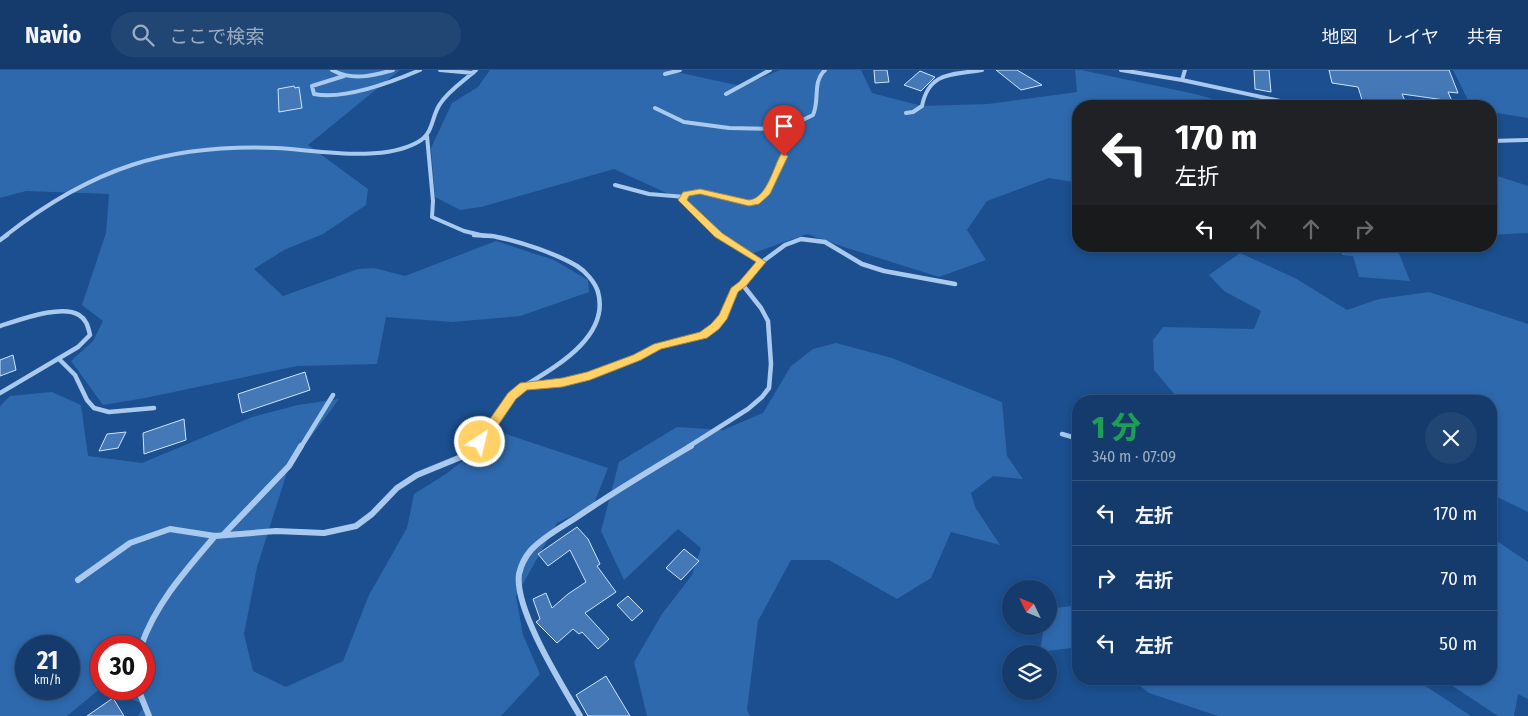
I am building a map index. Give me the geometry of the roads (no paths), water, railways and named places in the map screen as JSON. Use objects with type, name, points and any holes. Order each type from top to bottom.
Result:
[{"type":"street","points":[[332,70],[344,76]]},
{"type":"street","points":[[393,70],[368,76],[344,76],[312,86],[314,94],[322,96],[346,93],[382,84],[420,70]]},
{"type":"street","points":[[440,70],[474,71]]},
{"type":"street","points":[[665,74],[680,70]]},
{"type":"street","points":[[726,94],[770,70]]},
{"type":"street","points":[[655,108],[684,122],[729,128],[784,129],[811,117],[816,109],[816,88],[822,72],[825,70]]},
{"type":"street","points":[[906,113],[913,112],[922,106],[923,93],[935,80],[947,75],[982,70]]},
{"type":"street","points":[[1121,70],[1182,80],[1276,100]]},
{"type":"street","points":[[1182,80],[1185,70]]},
{"type":"street","points":[[0,240],[31,217],[86,184],[114,170],[160,156],[192,150],[234,147],[379,152],[410,146],[426,136],[434,125],[437,110],[441,103],[474,71]]},
{"type":"street","points":[[762,262],[718,235],[709,224],[682,200],[692,192],[700,191],[749,203],[756,202],[766,194],[784,156],[780,138],[784,129]]},
{"type":"street","points":[[78,580],[130,543],[170,529],[215,536],[276,531],[324,533],[356,526],[372,514],[397,488],[410,479],[435,466],[461,457],[480,442],[512,396],[547,372],[578,347],[599,320],[602,299],[593,282],[578,267],[499,237],[466,232],[432,217],[433,201],[426,136]]},
{"type":"street","points":[[1497,141],[1528,140]]},
{"type":"street","points":[[615,186],[640,194],[662,198],[685,197]]},
{"type":"street","points":[[524,386],[562,382],[590,376],[637,357],[658,346],[703,335],[715,327],[724,317],[734,290],[762,262],[785,245],[801,239],[813,239],[833,246],[862,264],[884,271],[955,284]]},
{"type":"street","points":[[580,716],[535,630],[520,594],[518,577],[524,559],[536,544],[629,482],[756,404],[769,390],[771,378],[769,319],[742,284]]},
{"type":"street","points":[[0,326],[49,314],[67,312],[78,313],[86,318],[90,326],[90,335],[78,347],[0,393]]},
{"type":"street","points":[[59,359],[75,375],[87,400],[94,408],[109,412],[154,408]]},
{"type":"street","points":[[222,535],[289,466],[333,394]]},
{"type":"street","points":[[1062,434],[1072,437]]},
{"type":"street","points":[[144,635],[146,629],[172,589],[215,536]]},
{"type":"street","points":[[142,700],[149,716]]}]
